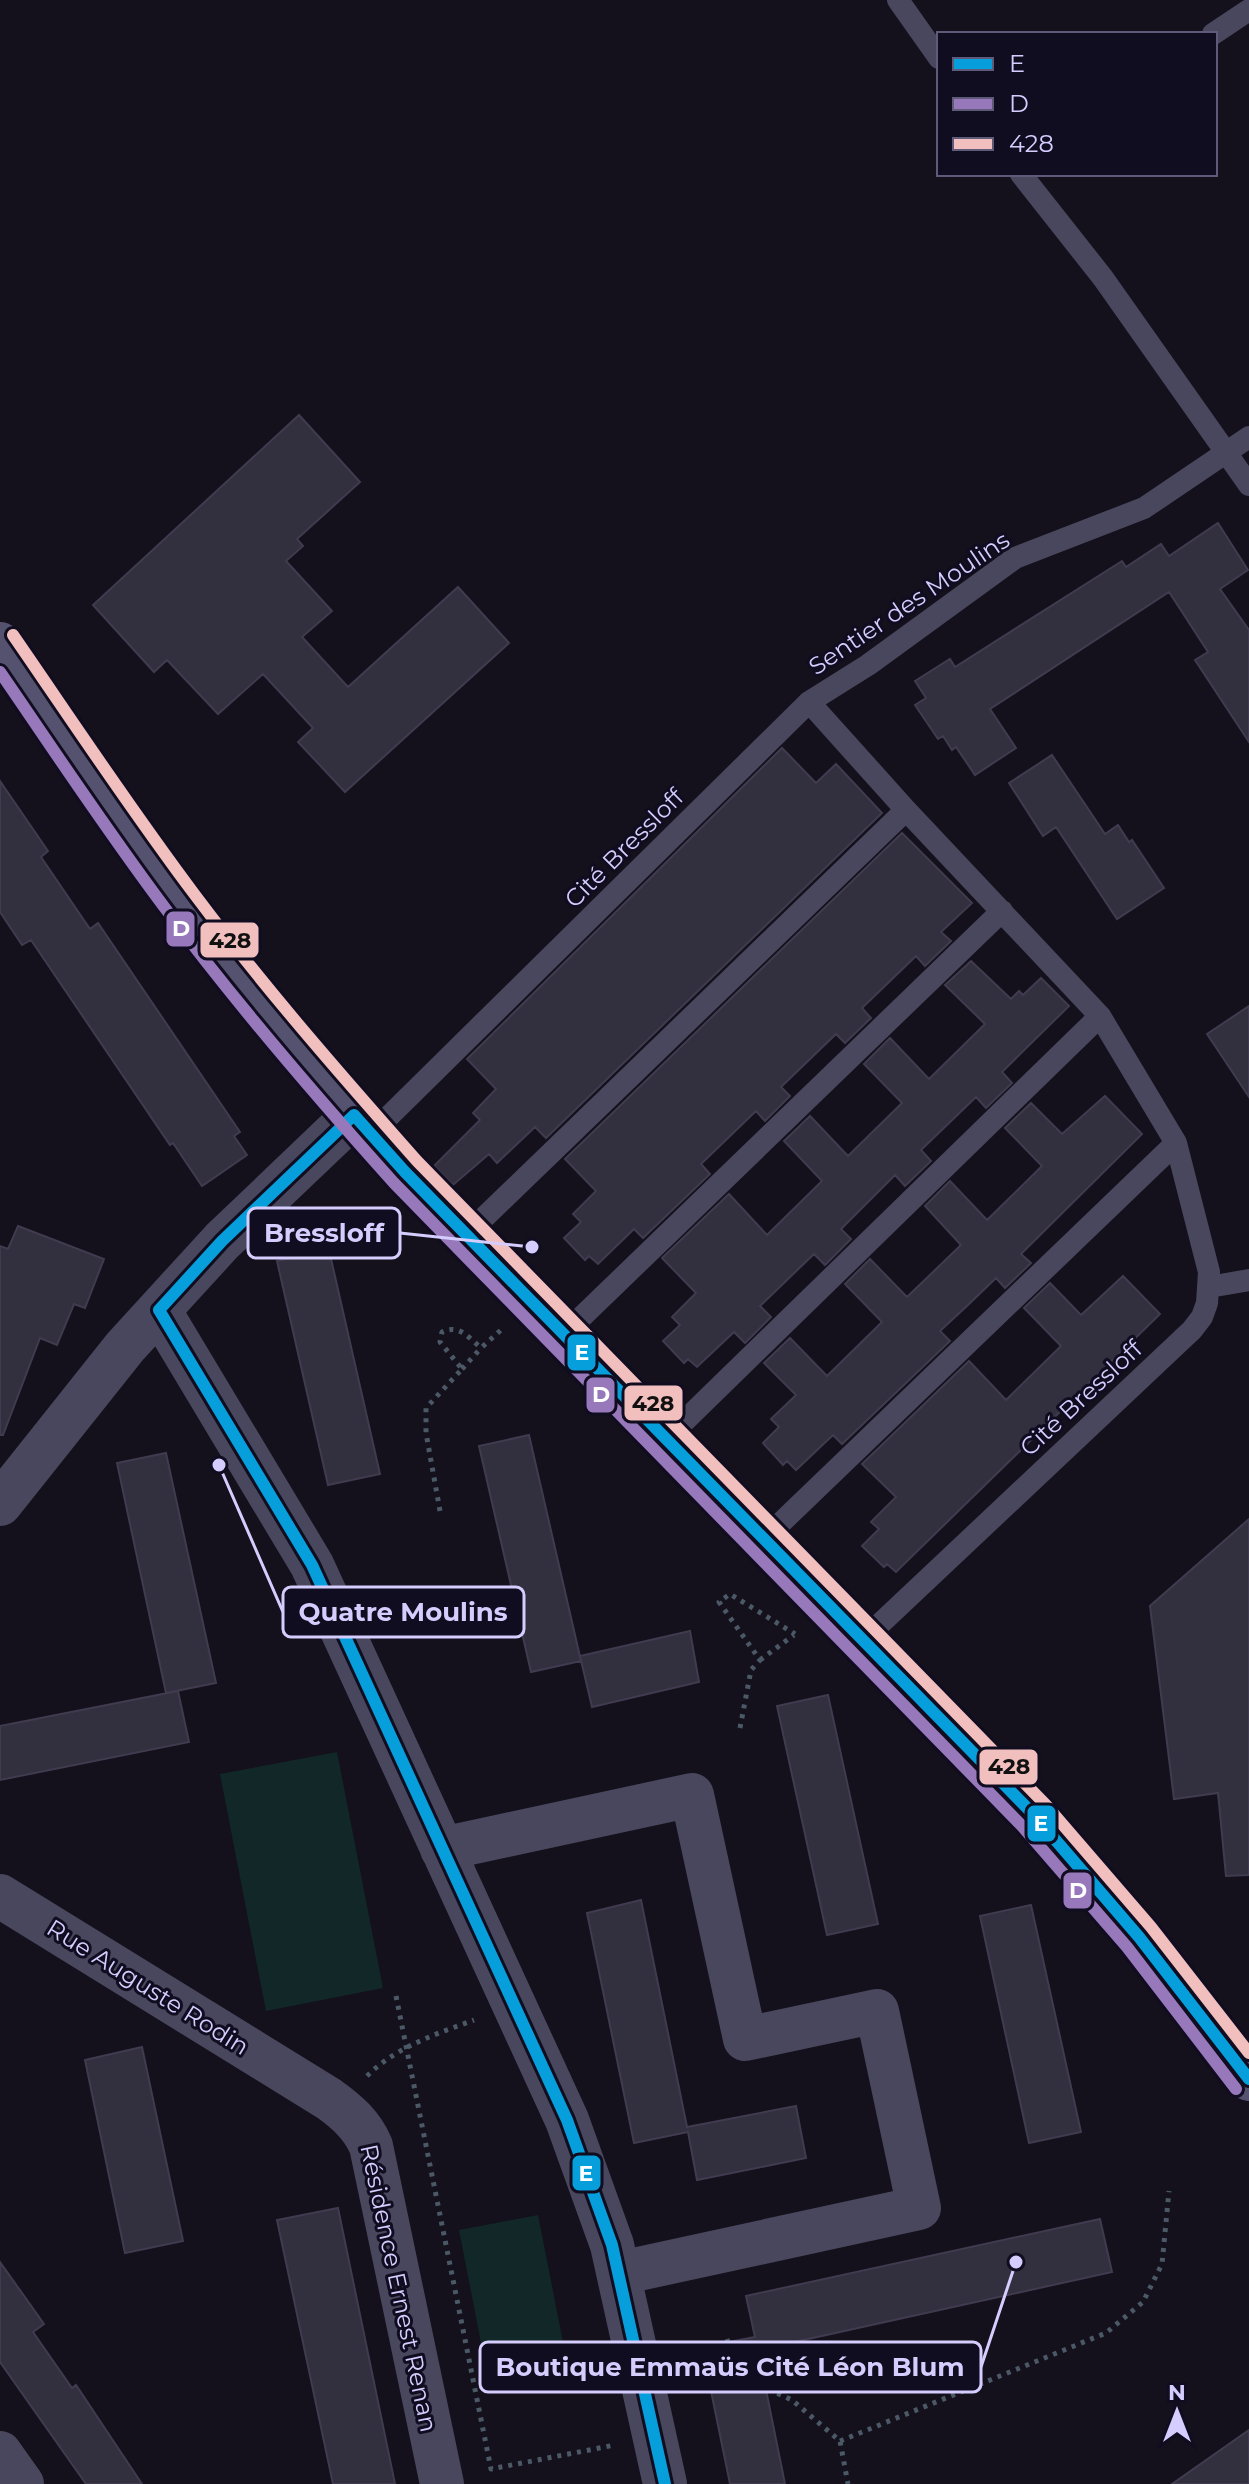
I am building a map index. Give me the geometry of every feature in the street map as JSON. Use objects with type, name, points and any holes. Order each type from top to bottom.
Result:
[{"type":"main road","points":[[0,644],[191,917],[362,1124],[530,1301],[1009,1788],[1139,1937],[1249,2079]]},
{"type":"street","points":[[0,1504],[125,1347],[222,1241],[362,1124]]},
{"type":"street","points":[[159,1310],[312,1565],[578,2147],[620,2273],[665,2484]]},
{"type":"street","points":[[442,1849],[692,1795],[745,2039],[877,2011],[919,2208],[620,2273]]},
{"type":"street","name":"Rue Auguste Rodin","points":[[0,1896],[296,2078]]},
{"type":"street","name":"Résidence Ernest Renan","points":[[296,2078],[345,2110],[365,2133],[371,2146],[442,2484]]},
{"type":"street","points":[[0,2453],[22,2484]]},
{"type":"lane","points":[[898,0],[937,55]]},
{"type":"lane","points":[[1216,32],[1249,10]]},
{"type":"lane","points":[[1023,176],[1103,278],[1249,485]]},
{"type":"lane","name":"Sentier des Moulins","points":[[809,702],[868,665],[1015,558],[1144,508],[1249,437]]},
{"type":"lane","name":"Cité Bressloff","points":[[362,1124],[809,702],[1100,1016],[1176,1143],[1209,1272],[1202,1317],[1192,1330],[864,1639]]},
{"type":"lane","points":[[466,1235],[906,810]]},
{"type":"lane","points":[[564,1334],[1002,911]]},
{"type":"lane","points":[[666,1439],[1100,1016]]},
{"type":"lane","points":[[764,1539],[1176,1143]]},
{"type":"lane","points":[[1209,1287],[1249,1280]]},
{"type":"path","points":[[440,1511],[426,1433],[426,1408],[530,1301]]},
{"type":"path","points":[[462,1369],[440,1342],[442,1332],[450,1328],[459,1329],[481,1348]]},
{"type":"path","points":[[760,1660],[719,1602],[730,1594],[794,1635]]},
{"type":"path","points":[[740,1728],[751,1670],[794,1635],[827,1601]]},
{"type":"path","points":[[396,1996],[491,2469],[655,2438]]},
{"type":"path","points":[[345,2110],[358,2086],[383,2060],[453,2028],[517,2009]]},
{"type":"path","points":[[840,2441],[1106,2333],[1143,2302],[1162,2264],[1169,2191]]},
{"type":"path","points":[[727,2339],[734,2366],[746,2379],[792,2400],[840,2441],[848,2484]]},
{"type":"green space","points":[[337,1752],[383,1988],[266,2011],[220,1774]]},
{"type":"green space","points":[[538,2215],[563,2342],[484,2358],[459,2230]]},
{"type":"building","points":[[299,415],[360,482],[297,539],[303,546],[286,561],[332,611],[302,637],[348,687],[458,587],[509,643],[345,792],[298,742],[313,728],[263,674],[218,714],[167,660],[154,672],[93,605]]},
{"type":"building","points":[[1218,523],[1248,570],[1220,589],[1249,630],[1249,742],[1195,660],[1208,652],[1169,592],[990,709],[1016,748],[975,775],[956,747],[952,750],[943,736],[938,739],[915,705],[926,698],[915,681],[950,659],[955,667],[1122,561],[1126,567],[1161,544],[1169,556]]},
{"type":"building","points":[[782,748],[816,783],[836,764],[882,813],[546,1138],[535,1127],[497,1163],[489,1154],[453,1185],[434,1166],[480,1120],[473,1113],[496,1089],[467,1059]]},
{"type":"building","points":[[1052,755],[1105,834],[1118,825],[1129,842],[1132,840],[1164,888],[1117,919],[1056,827],[1043,836],[1009,783]]},
{"type":"building","points":[[0,781],[48,851],[41,857],[90,929],[98,923],[240,1132],[234,1136],[247,1155],[202,1186],[173,1143],[170,1145],[31,940],[22,945],[0,912]]},
{"type":"building","points":[[902,833],[972,903],[941,932],[951,941],[925,966],[916,956],[862,1008],[871,1018],[845,1043],[836,1034],[781,1087],[790,1096],[765,1121],[756,1111],[701,1164],[710,1174],[643,1238],[634,1229],[598,1264],[589,1256],[585,1260],[564,1238],[581,1222],[573,1214],[596,1191],[565,1159]]},
{"type":"building","points":[[971,961],[1011,999],[1019,991],[1023,995],[1041,978],[1069,1006],[1002,1072],[1012,1083],[986,1108],[976,1097],[921,1150],[931,1161],[905,1186],[895,1175],[841,1229],[851,1239],[825,1265],[814,1254],[760,1306],[771,1317],[745,1343],[734,1332],[697,1367],[688,1359],[684,1363],[663,1341],[680,1325],[672,1317],[696,1293],[662,1258],[729,1194],[767,1235],[822,1181],[784,1141],[810,1116],[848,1156],[902,1103],[864,1064],[890,1038],[929,1079],[985,1024],[945,985]]},
{"type":"building","points":[[1249,1006],[1249,1097],[1207,1034]]},
{"type":"building","points":[[1105,1096],[1142,1134],[1021,1254],[1031,1263],[1005,1288],[996,1278],[940,1331],[950,1341],[842,1444],[833,1435],[796,1470],[787,1461],[783,1465],[763,1443],[779,1427],[771,1419],[796,1395],[764,1363],[790,1338],[827,1376],[882,1322],[845,1284],[870,1259],[907,1297],[961,1245],[925,1206],[950,1181],[987,1220],[1042,1166],[1005,1128],[1031,1103],[1062,1134]]},
{"type":"building","points":[[18,1226],[104,1259],[85,1308],[74,1304],[57,1345],[40,1338],[3,1435],[0,1435],[0,1246],[8,1249]]},
{"type":"building","points":[[329,1250],[380,1474],[328,1485],[277,1261]]},
{"type":"building","points":[[1123,1276],[1160,1314],[896,1572],[887,1564],[884,1567],[862,1546],[879,1529],[871,1522],[896,1497],[862,1464],[969,1361],[1006,1400],[1061,1346],[1024,1308],[1050,1283],[1081,1315]]},
{"type":"building","points":[[529,1435],[581,1661],[531,1672],[479,1446]]},
{"type":"building","points":[[166,1453],[216,1683],[166,1693],[117,1463]]},
{"type":"building","points":[[1249,1519],[1249,1875],[1226,1876],[1218,1793],[1174,1799],[1150,1606]]},
{"type":"building","points":[[690,1631],[699,1682],[592,1707],[580,1656]]},
{"type":"building","points":[[178,1691],[189,1742],[0,1780],[0,1726]]},
{"type":"building","points":[[828,1695],[878,1924],[827,1935],[777,1706]]},
{"type":"building","points":[[641,1900],[687,2127],[796,2106],[806,2158],[697,2180],[688,2132],[634,2143],[587,1913]]},
{"type":"building","points":[[1031,1905],[1081,2132],[1029,2143],[980,1916]]},
{"type":"building","points":[[142,2047],[183,2241],[125,2253],[85,2060]]},
{"type":"building","points":[[338,2208],[395,2484],[333,2484],[277,2220]]},
{"type":"building","points":[[1100,2219],[1112,2272],[758,2350],[785,2484],[730,2484],[702,2347],[755,2337],[746,2296]]},
{"type":"building","points":[[0,2262],[44,2324],[33,2332],[72,2388],[76,2385],[142,2484],[86,2484],[0,2362]]},
{"type":"building","points":[[1249,2430],[1249,2484],[1172,2484]]},
{"type":"transit line","name":"428","points":[[13,635],[195,895],[275,997],[360,1096],[417,1161],[1045,1804],[1151,1927],[1249,2053]]},
{"type":"transit line","name":"D","points":[[0,672],[168,912],[249,1016],[335,1117],[394,1183],[1022,1826],[1127,1947],[1236,2089]]},
{"type":"transit line","name":"E","points":[[354,1115],[405,1172],[1034,1815],[1139,1937],[1249,2079]]},
{"type":"transit line","name":"E","points":[[159,1310],[222,1241],[354,1115]]},
{"type":"transit line","name":"E","points":[[159,1310],[312,1565],[567,2120],[612,2245],[665,2484]]},
{"type":"place","name":"Bressloff","points":[[532,1247]]},
{"type":"place","name":"Quatre Moulins","points":[[219,1465]]},
{"type":"place","name":"Boutique Emmaüs Cité Léon Blum","points":[[1016,2262]]}]
